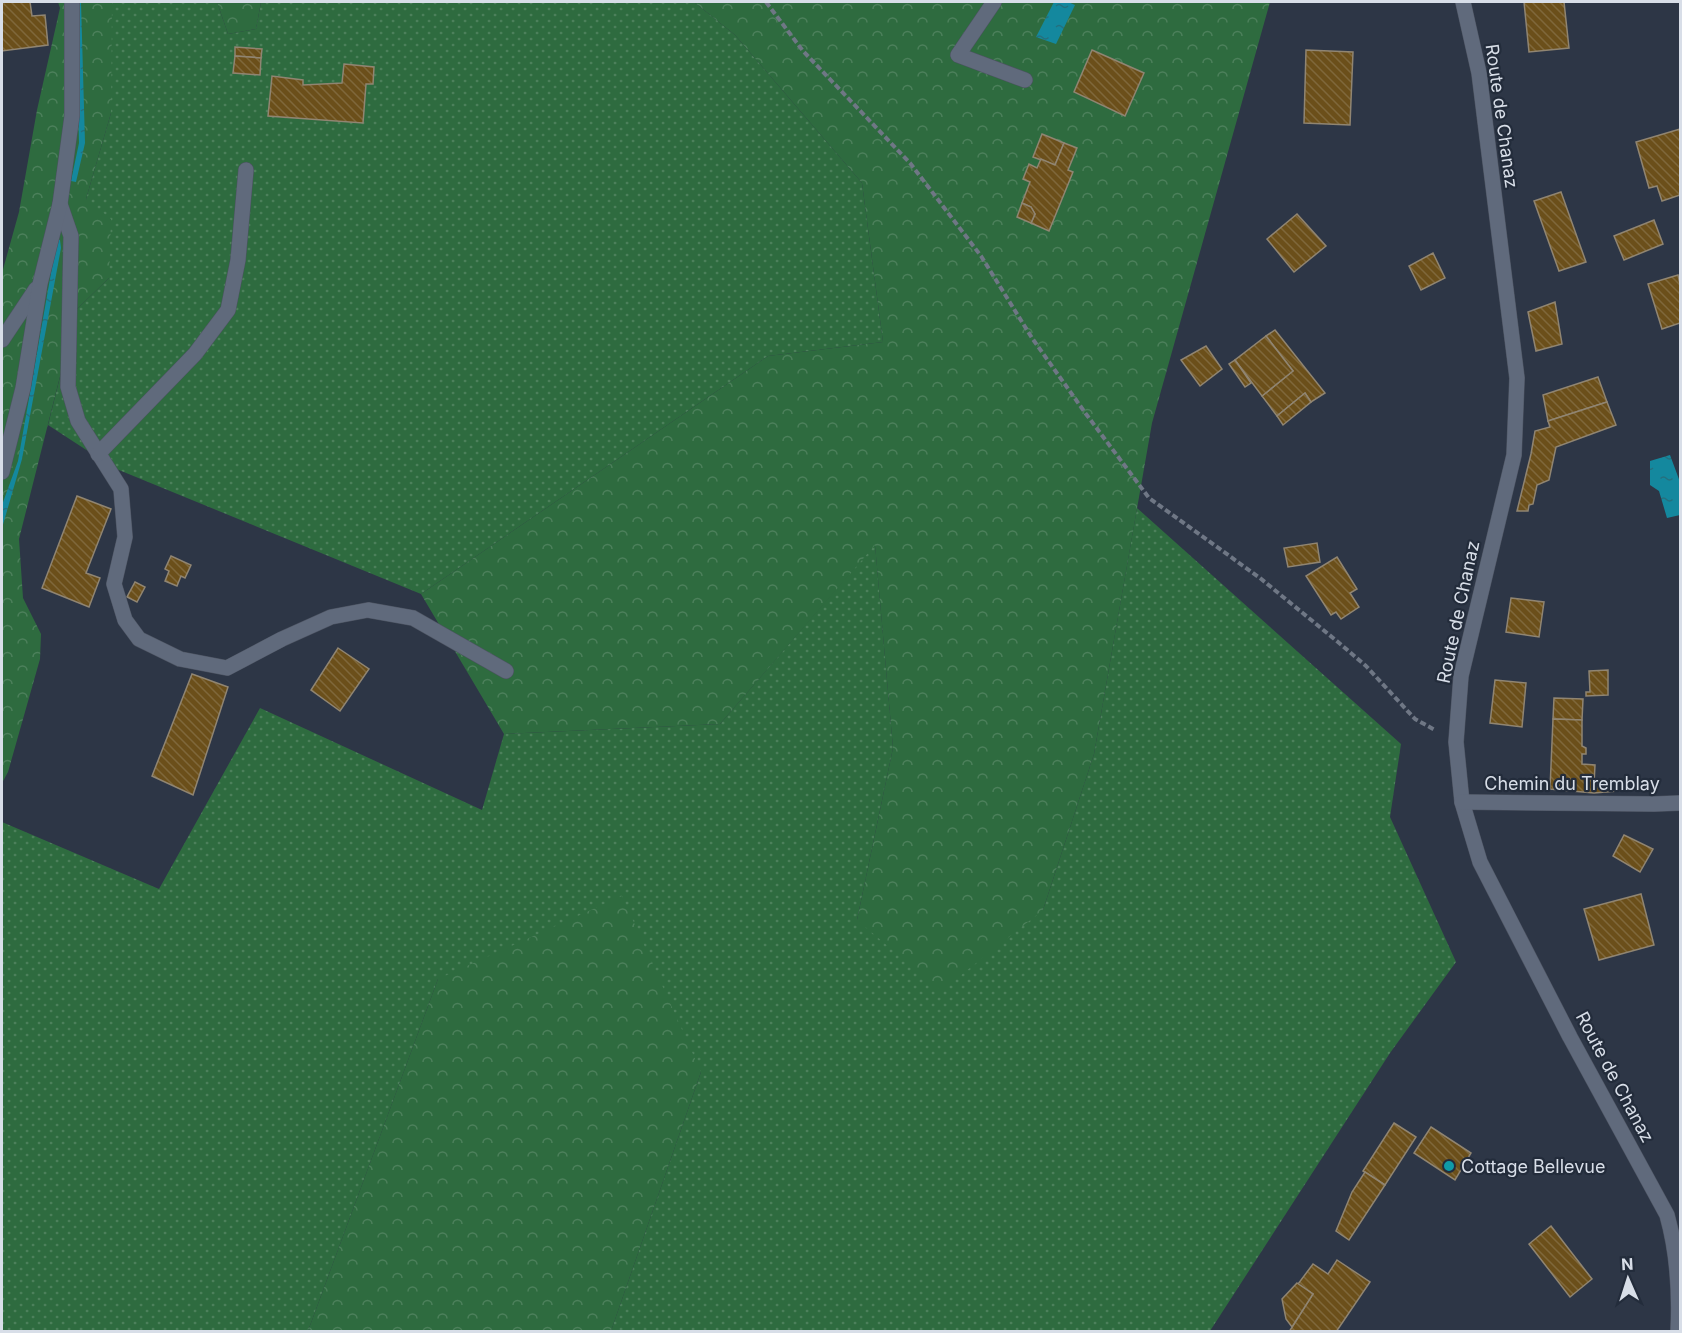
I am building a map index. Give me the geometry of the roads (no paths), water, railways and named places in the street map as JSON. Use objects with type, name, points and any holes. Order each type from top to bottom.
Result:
[{"type":"street","points":[[2,472],[23,388],[40,284],[60,204],[72,116],[72,2]]},
{"type":"street","points":[[994,2],[958,55],[1026,80]]},
{"type":"street","name":"Route de Chanaz","points":[[1462,2],[1479,73],[1517,378],[1514,455],[1461,676],[1456,742],[1462,802],[1480,862],[1570,1038],[1667,1215],[1675,1245],[1679,1276],[1678,1332]]},
{"type":"street","points":[[98,454],[195,354],[228,310],[238,260],[246,170]]},
{"type":"street","points":[[60,204],[71,236],[68,387],[78,421],[121,489],[125,537],[114,584],[125,620],[139,639],[180,659],[227,668],[282,639],[331,617],[368,610],[413,618],[506,671]]},
{"type":"street","points":[[2,340],[40,284]]},
{"type":"street","name":"Chemin du Tremblay","points":[[1462,802],[1680,803]]},
{"type":"water","points":[[76,2],[81,2],[85,143],[76,182],[71,181],[79,143]]},
{"type":"water","points":[[1054,2],[1068,2],[1075,5],[1056,44],[1036,37]]},
{"type":"water","points":[[57,239],[60,240],[61,248],[22,459],[2,528],[2,505],[18,461]]},
{"type":"water","points":[[1670,455],[1680,482],[1680,515],[1667,518],[1659,491],[1650,485],[1650,461]]},
{"type":"place","name":"Cottage Bellevue","points":[[1449,1166]]}]
